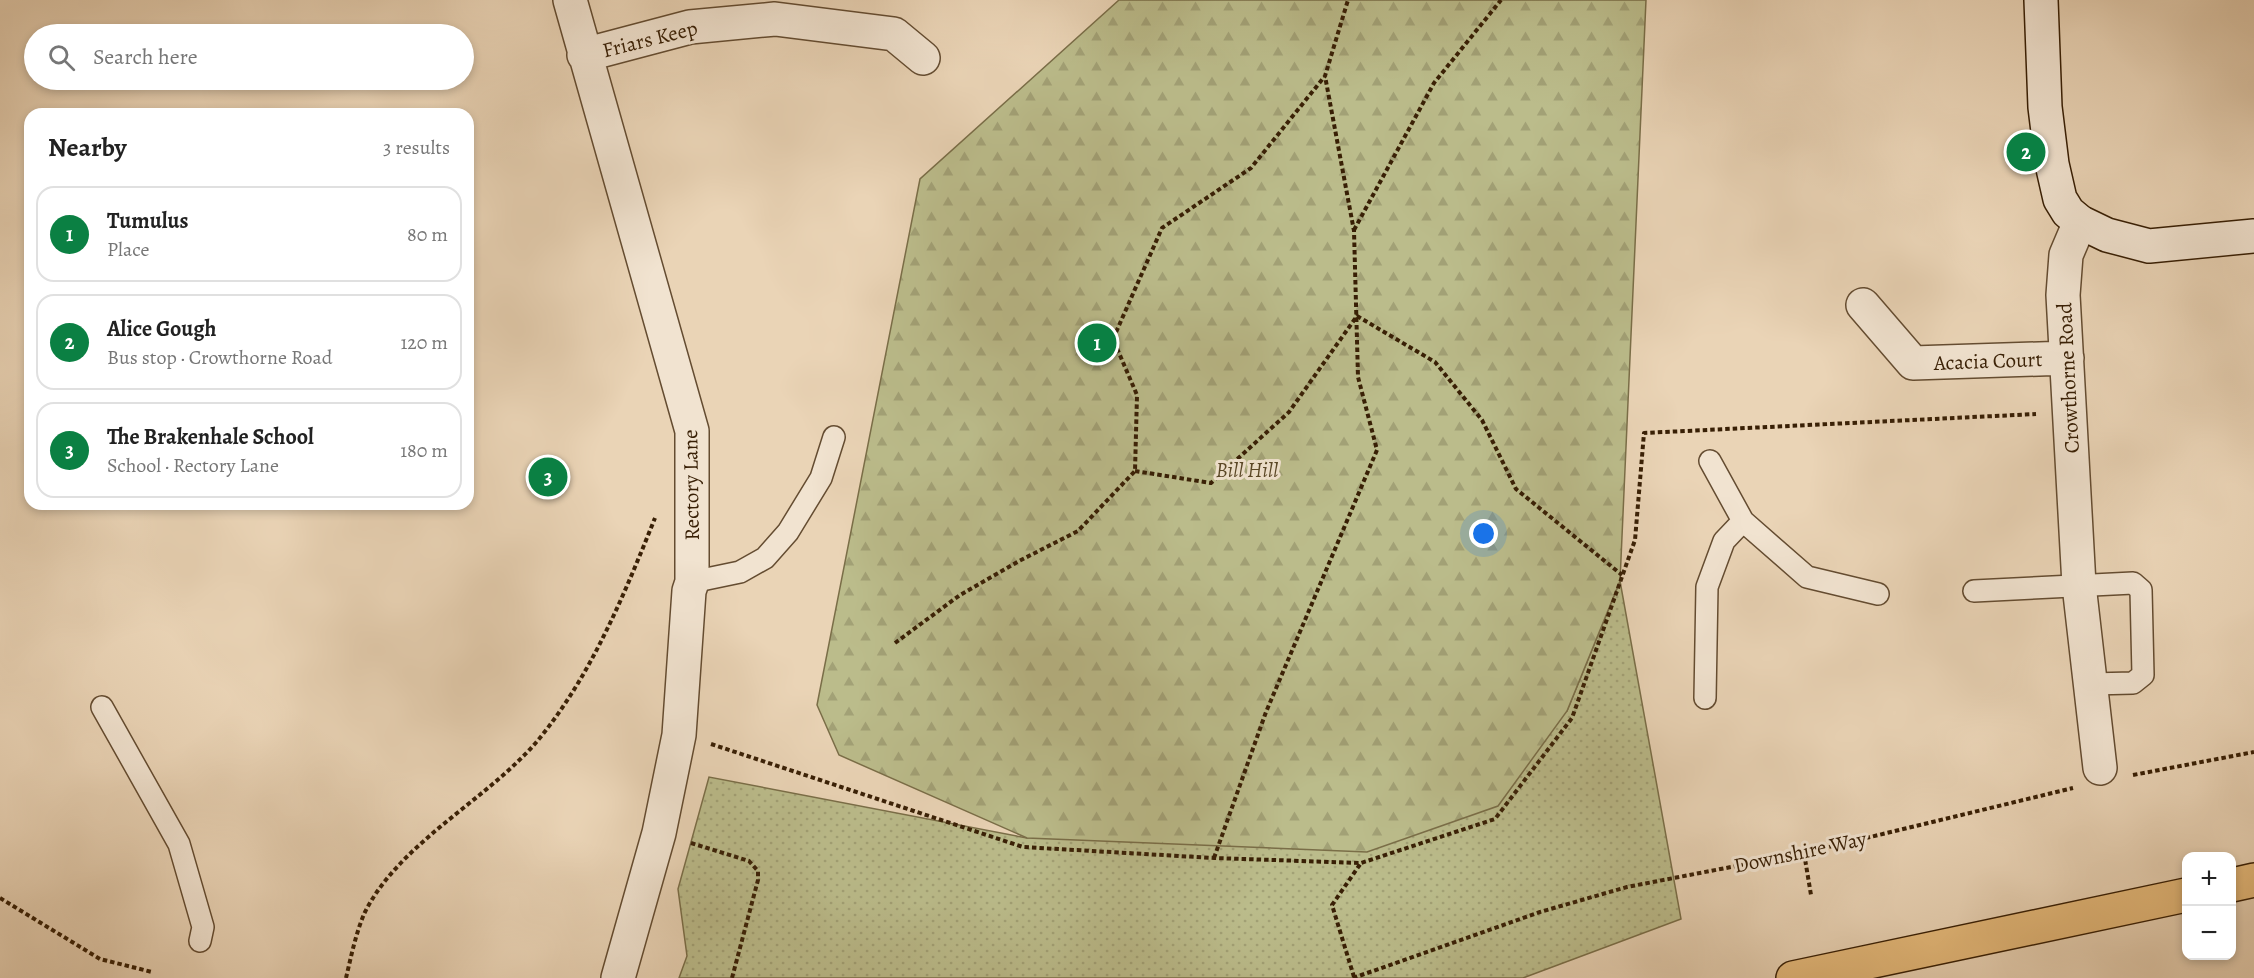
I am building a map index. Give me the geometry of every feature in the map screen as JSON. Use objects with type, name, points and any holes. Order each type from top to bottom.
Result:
[{"type":"highway","points":[[2236,884],[2254,880]]},
{"type":"highway","points":[[1793,978],[2182,896]]},
{"type":"street","name":"Rectory Lane","points":[[570,0],[692,431],[692,582],[689,591],[678,735],[659,833],[618,978]]},
{"type":"street","points":[[2041,0],[2045,107],[2052,164],[2060,199],[2068,212],[2080,222],[2107,235],[2149,246],[2254,236]]},
{"type":"street","name":"Friars Keep","points":[[584,56],[690,27],[775,19],[894,34],[923,58]]},
{"type":"street","name":"Crowthorne Road","points":[[2080,222],[2066,255],[2063,295],[2079,585],[2102,777]]},
{"type":"street","name":"Acacia Court","points":[[1863,305],[1913,363],[2067,358]]},
{"type":"lane","points":[[692,582],[740,572],[765,558],[788,532],[821,478],[834,437]]},
{"type":"lane","points":[[1710,461],[1743,521],[1807,577],[1878,594]]},
{"type":"lane","points":[[1705,698],[1707,586],[1724,542],[1743,521]]},
{"type":"lane","points":[[1974,591],[2133,583],[2141,590],[2143,675],[2133,683],[2091,684]]},
{"type":"lane","points":[[102,707],[179,844],[203,927],[200,940]]},
{"type":"path","points":[[894,643],[960,595],[1078,531],[1135,471],[1137,395],[1113,339],[1162,228],[1251,168],[1325,76],[1347,0]]},
{"type":"path","points":[[1354,231],[1434,82],[1501,0]]},
{"type":"path","points":[[1214,858],[1266,712],[1377,450],[1358,377],[1354,231],[1325,76]]},
{"type":"path","points":[[1135,471],[1211,483],[1289,412],[1357,316]]},
{"type":"path","points":[[1357,316],[1435,362],[1482,420],[1516,489],[1622,575]]},
{"type":"path","points":[[704,742],[1023,847],[1214,858],[1361,863],[1495,819],[1572,718],[1635,540],[1644,433],[2068,413]]},
{"type":"path","name":"Rectory Lane","points":[[346,978],[364,914],[387,878],[431,836],[518,762],[554,720],[593,661],[658,512]]},
{"type":"path","name":"Downshire Way","points":[[1354,978],[1540,912],[1627,887],[1804,853],[2102,777],[2254,752]]},
{"type":"path","points":[[659,833],[748,861],[758,872],[758,880],[732,978]]},
{"type":"path","points":[[1804,853],[1811,895]]},
{"type":"path","points":[[1354,978],[1332,905],[1361,863]]},
{"type":"path","points":[[0,898],[100,959],[152,972]]},
{"type":"green space","name":"Bill Hill","points":[[1119,0],[1646,0],[1620,581],[1567,711],[1498,806],[1367,852],[1027,838],[839,755],[817,705],[920,179]]},
{"type":"green space","points":[[1620,581],[1681,919],[1523,978],[679,978],[687,956],[678,889],[709,777],[1027,838],[1567,711]]},
{"type":"place","name":"Alice Gough","points":[[2026,152]]},
{"type":"place","name":"Tumulus","points":[[1097,343]]},
{"type":"place","name":"The Brakenhale School","points":[[548,477]]}]
